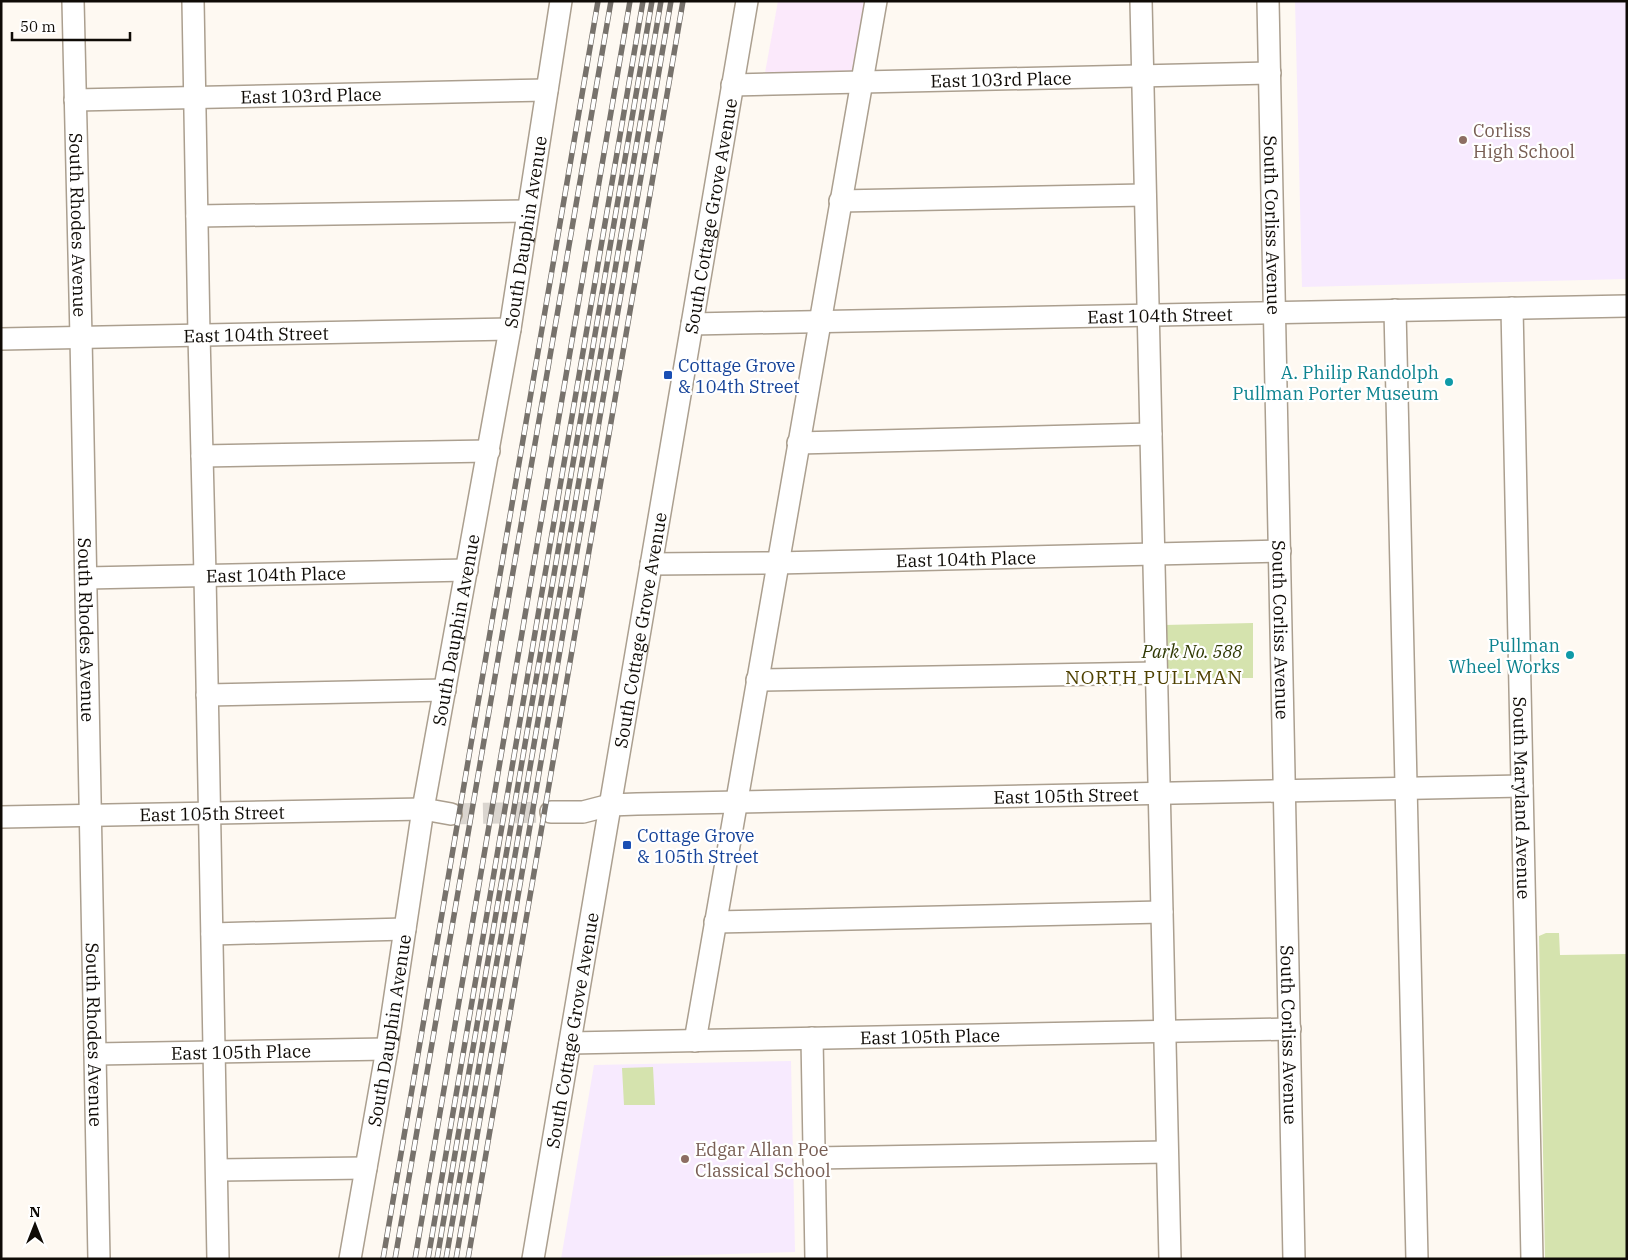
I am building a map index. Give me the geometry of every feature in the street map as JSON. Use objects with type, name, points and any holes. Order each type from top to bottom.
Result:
[{"type":"street","name":"South Rhodes Avenue","points":[[73,1],[82,337],[99,1259]]},
{"type":"street","points":[[193,1],[198,335],[205,576],[218,1259]]},
{"type":"street","name":"South Dauphin Avenue","points":[[350,1259],[386,1049],[423,809],[510,329],[561,1]]},
{"type":"street","name":"South Cottage Grove Avenue","points":[[533,1259],[747,1]]},
{"type":"street","points":[[695,1040],[876,1]]},
{"type":"street","points":[[1141,1],[1170,1259]]},
{"type":"street","name":"South Corliss Avenue","points":[[1268,1],[1294,1259]]},
{"type":"street","name":"East 103rd Place","points":[[732,85],[1270,73]]},
{"type":"street","name":"East 103rd Place","points":[[75,100],[547,90]]},
{"type":"street","points":[[840,201],[1146,195]]},
{"type":"street","points":[[197,216],[528,211]]},
{"type":"street","name":"East 104th Street","points":[[692,324],[1627,306]]},
{"type":"street","name":"South Maryland Avenue","points":[[1512,308],[1532,1259]]},
{"type":"street","points":[[1395,310],[1416,1259]]},
{"type":"street","name":"East 104th Street","points":[[1,339],[510,329]]},
{"type":"street","points":[[798,443],[1151,434]]},
{"type":"street","points":[[202,456],[488,450]]},
{"type":"street","name":"East 104th Place","points":[[651,564],[777,563],[1280,551]]},
{"type":"street","name":"East 104th Place","points":[[86,578],[467,570]]},
{"type":"street","points":[[757,680],[1156,673]]},
{"type":"street","points":[[207,695],[445,690]]},
{"type":"street","name":"East 105th Street","points":[[552,805],[583,812],[610,805],[1522,786]]},
{"type":"street","name":"East 105th Street","points":[[1,817],[453,808]]},
{"type":"street","points":[[715,922],[1162,912]]},
{"type":"street","points":[[212,934],[405,929]]},
{"type":"street","name":"East 105th Place","points":[[570,1043],[1290,1029]]},
{"type":"street","points":[[812,1038],[816,1259]]},
{"type":"street","name":"East 105th Place","points":[[95,1054],[386,1049]]},
{"type":"street","points":[[814,1158],[1167,1152]]},
{"type":"street","points":[[216,1170],[366,1168]]},
{"type":"shaded area","points":[[778,1],[878,1],[861,82],[763,84]]},
{"type":"shaded area","name":"Corliss High School","points":[[1295,1],[1627,1],[1627,279],[1302,287]]},
{"type":"shaded area","name":"Edgar Allan Poe Classical School","points":[[791,1061],[795,1252],[561,1259],[594,1065]]},
{"type":"green space","name":"Park No. 588","points":[[1253,623],[1253,678],[1165,678],[1164,625]]},
{"type":"green space","points":[[1546,933],[1559,933],[1560,955],[1627,954],[1627,1259],[1545,1259],[1539,936]]},
{"type":"green space","points":[[653,1067],[655,1105],[624,1105],[622,1068]]},
{"type":"tunnel","points":[[451,814],[551,812]]},
{"type":"railway","points":[[383,1259],[598,1]]},
{"type":"railway","points":[[395,1259],[611,1]]},
{"type":"railway","points":[[415,1259],[630,1]]},
{"type":"railway","points":[[428,1259],[643,1]]},
{"type":"railway","points":[[437,1259],[652,1]]},
{"type":"railway","points":[[446,1259],[661,1]]},
{"type":"railway","points":[[456,1259],[671,1]]},
{"type":"railway","points":[[468,1259],[683,1]]},
{"type":"place","name":"Corliss High School","points":[[1463,140]]},
{"type":"place","name":"Cottage Grove & 104th Street","points":[[668,375]]},
{"type":"place","name":"A. Philip Randolph Pullman Porter Museum","points":[[1449,382]]},
{"type":"place","name":"Pullman Wheel Works","points":[[1570,655]]},
{"type":"place","name":"Cottage Grove & 105th Street","points":[[627,845]]},
{"type":"place","name":"Edgar Allan Poe Classical School","points":[[685,1159]]},
{"type":"district","name":"NORTH PULLMAN","points":[[1154,677]]}]
